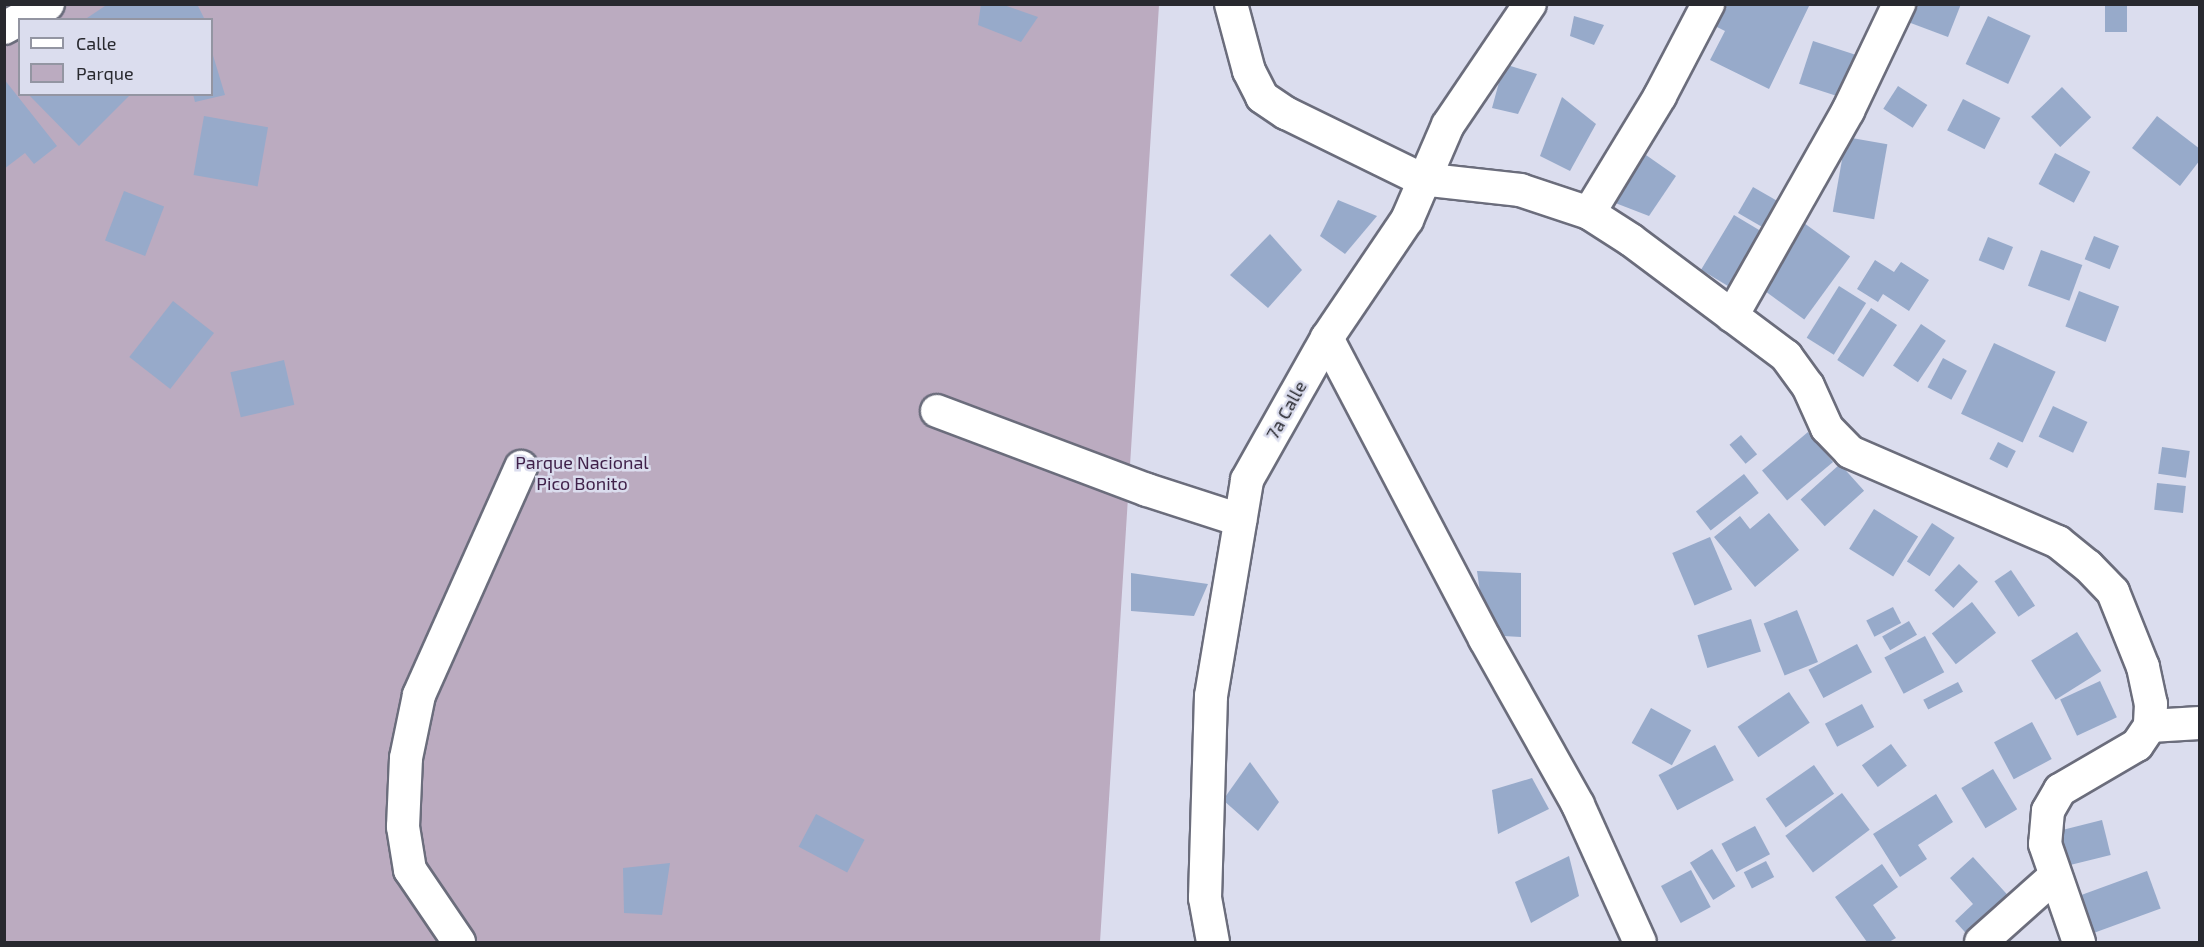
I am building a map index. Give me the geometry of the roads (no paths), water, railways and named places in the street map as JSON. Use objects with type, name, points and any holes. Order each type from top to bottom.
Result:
[{"type":"street","points":[[22,18],[48,4]]},
{"type":"street","points":[[1231,4],[1249,71],[1262,96],[1286,113],[1421,179],[1520,190],[1589,213],[1786,356],[1808,386],[1827,428],[1850,452],[2058,542],[2088,566],[2113,592],[2130,626],[2151,704],[2150,726],[2138,745],[2060,790],[2048,811],[2045,844],[2054,877],[2079,942]]},
{"type":"street","name":"7a Calle","points":[[1214,942],[1205,898],[1211,696],[1247,480],[1327,338],[1407,220],[1421,179],[1448,125],[1530,4]]},
{"type":"street","points":[[1589,213],[1660,96],[1708,4]]},
{"type":"street","points":[[1732,316],[1848,111],[1899,4]]},
{"type":"street","points":[[4,28],[18,20]]},
{"type":"street","points":[[1327,338],[1485,639],[1578,804],[1640,942]]},
{"type":"street","points":[[937,411],[1147,490],[1240,520]]},
{"type":"street","points":[[459,942],[410,870],[403,826],[406,758],[418,695],[520,467]]},
{"type":"street","points":[[2150,726],[2199,723]]},
{"type":"street","points":[[1981,942],[2054,877]]},
{"type":"park label","name":"Parque Nacional Pico Bonito","points":[[582,473]]}]
